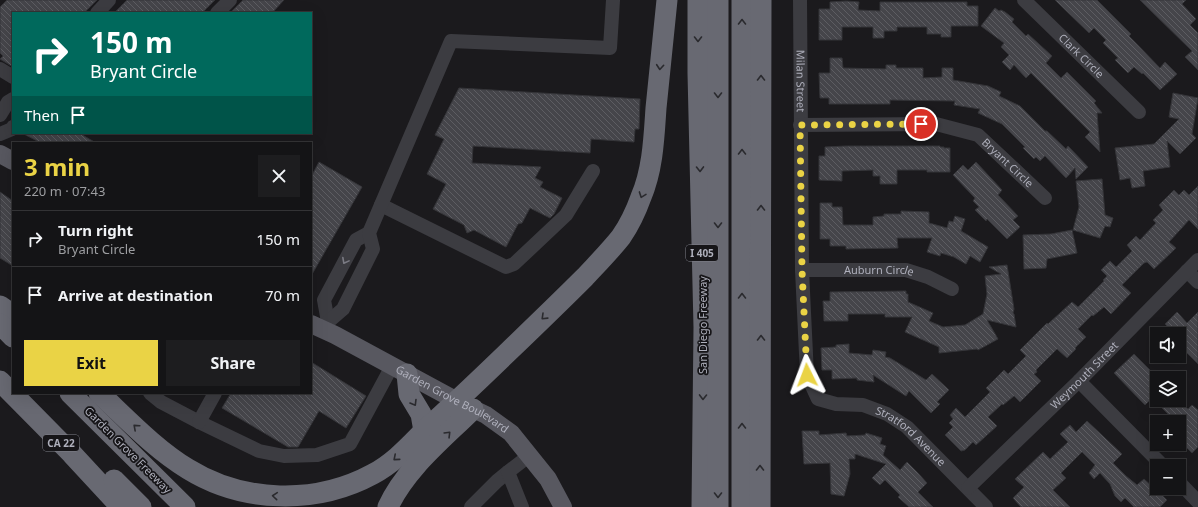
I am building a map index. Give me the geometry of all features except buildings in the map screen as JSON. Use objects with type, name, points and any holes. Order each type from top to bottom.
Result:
[{"type":"highway","points":[[388,507],[404,480],[423,459],[465,405],[621,237],[643,193],[650,164],[667,0]]},
{"type":"highway","name":"San Diego Freeway","points":[[698,0],[698,73],[704,327],[702,507]]},
{"type":"highway","points":[[718,0],[718,507]]},
{"type":"highway","points":[[742,0],[742,507]]},
{"type":"highway","points":[[760,507],[761,0]]},
{"type":"highway","points":[[0,306],[12,314]]},
{"type":"highway","points":[[0,324],[12,336]]},
{"type":"highway","points":[[0,366],[12,378]]},
{"type":"highway","points":[[400,370],[408,394],[421,414],[424,431]]},
{"type":"highway","name":"CA 22","points":[[0,381],[12,393]]},
{"type":"highway","name":"CA 22","points":[[13,394],[72,454],[121,507]]},
{"type":"highway","points":[[28,394],[141,507]]},
{"type":"highway","name":"Garden Grove Freeway","points":[[71,394],[185,507]]},
{"type":"highway","points":[[100,394],[165,454],[188,469],[227,488],[251,493],[280,496],[327,491],[373,474],[390,463],[424,431],[465,405]]},
{"type":"main road","points":[[0,154],[12,160]]},
{"type":"main road","name":"Garden Grove Boulevard","points":[[321,325],[400,370],[486,415],[511,433],[548,479],[563,507]]},
{"type":"street","points":[[98,12],[109,0]]},
{"type":"street","points":[[218,12],[230,0]]},
{"type":"street","points":[[321,325],[343,309],[373,249],[369,233],[451,41],[610,48],[613,0]]},
{"type":"street","name":"Milan Street","points":[[800,0],[802,270],[807,375],[818,399]]},
{"type":"street","name":"Clark Circle","points":[[1024,0],[1139,112]]},
{"type":"street","points":[[0,69],[12,76]]},
{"type":"street","points":[[0,115],[8,102],[12,100]]},
{"type":"street","name":"Bryant Circle","points":[[800,125],[936,124],[978,135],[1046,198]]},
{"type":"street","points":[[0,134],[12,129]]},
{"type":"street","points":[[381,204],[506,267],[514,264],[566,215],[593,171]]},
{"type":"street","points":[[321,325],[324,300],[356,240],[369,233]]},
{"type":"street","name":"Weymouth Street","points":[[968,488],[1079,381],[1198,260]]},
{"type":"street","name":"Auburn Circle","points":[[802,270],[906,270],[928,277],[952,289]]},
{"type":"street","points":[[1186,271],[1198,282]]},
{"type":"street","points":[[151,394],[161,402],[259,451],[284,456],[317,455],[350,444],[363,412],[400,370]]},
{"type":"street","points":[[1079,381],[1156,459]]},
{"type":"street","points":[[199,422],[214,394]]},
{"type":"street","name":"Stratford Avenue","points":[[818,399],[836,404],[863,405],[887,414],[907,426],[986,507]]},
{"type":"street","points":[[471,507],[497,481],[530,455]]},
{"type":"street","points":[[508,472],[522,507]]},
{"type":"street","points":[[1186,489],[1198,502]]},
{"type":"route","points":[[807,375],[802,270],[800,125],[921,124]]}]
